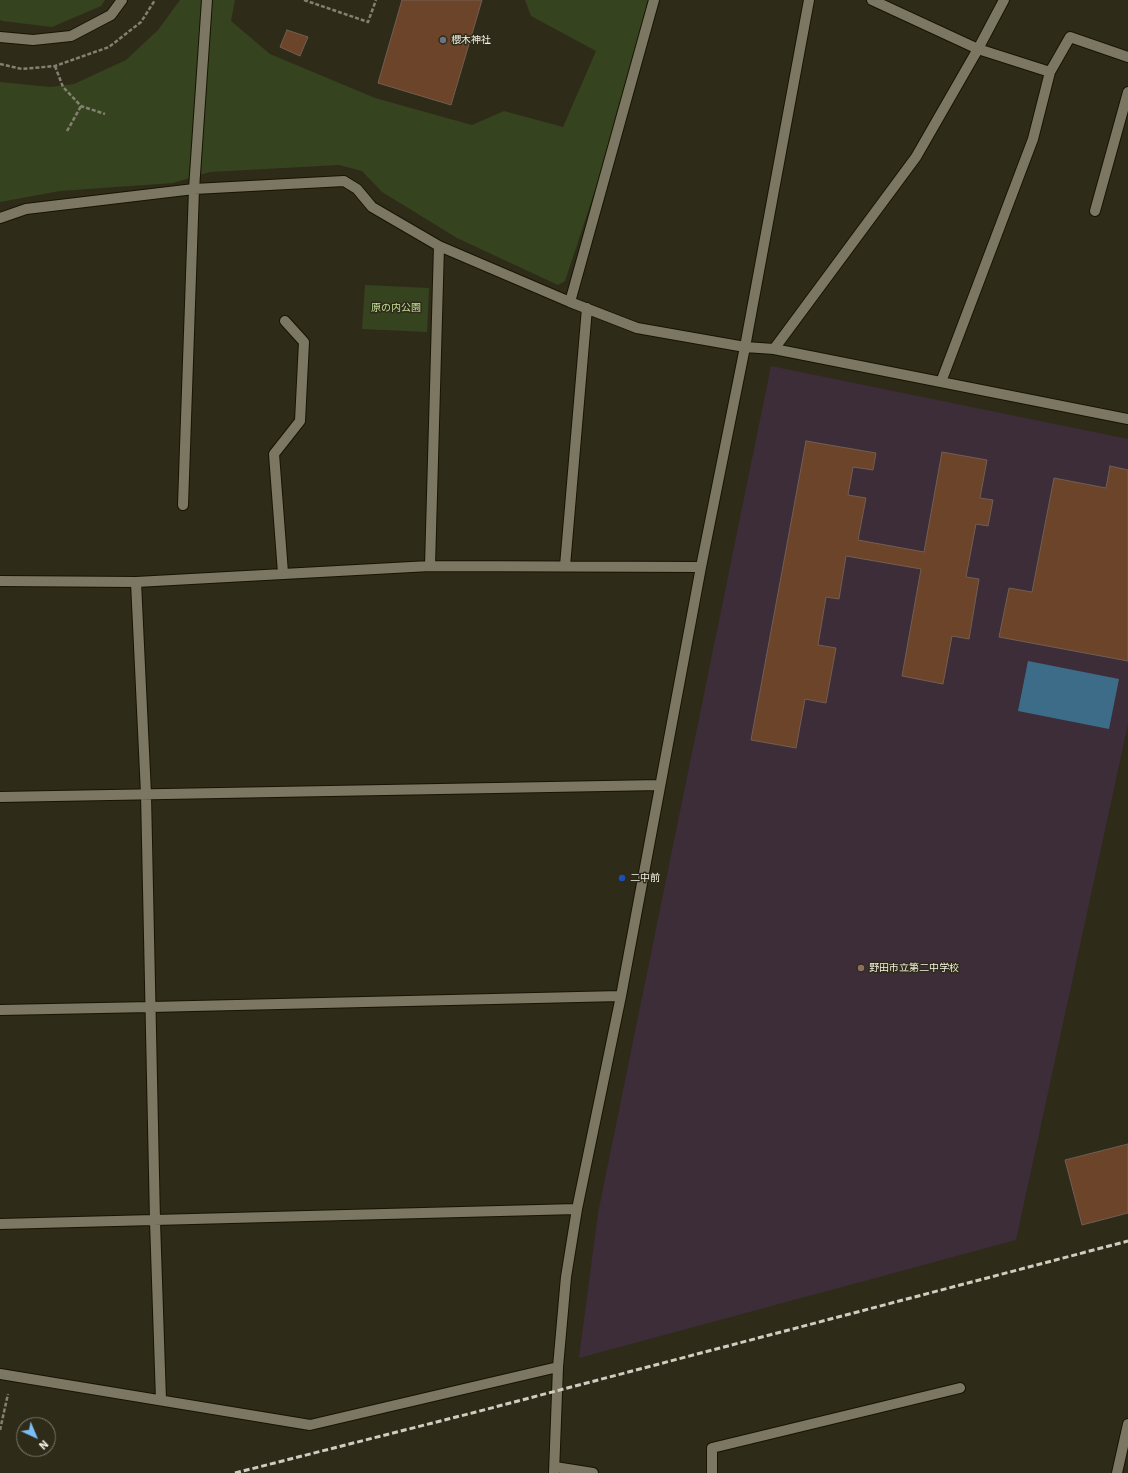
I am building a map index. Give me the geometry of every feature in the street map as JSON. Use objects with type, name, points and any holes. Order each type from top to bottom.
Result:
[{"type":"street","points":[[0,37],[33,40],[71,36],[111,15],[122,0]]},
{"type":"street","points":[[183,505],[194,189],[207,0]]},
{"type":"street","points":[[570,302],[654,0]]},
{"type":"street","points":[[593,1473],[554,1470],[558,1367],[566,1277],[577,1209],[621,996],[701,567],[745,347],[809,0]]},
{"type":"street","points":[[872,0],[978,49],[1050,72]]},
{"type":"street","points":[[774,349],[916,157],[978,49],[1004,0]]},
{"type":"street","points":[[941,382],[1033,139],[1050,72],[1070,37],[1128,57]]},
{"type":"street","points":[[1095,211],[1128,92]]},
{"type":"street","points":[[0,218],[26,209],[194,189],[344,181],[357,188],[372,207],[439,246],[570,302],[637,328],[745,347],[774,349],[1128,419]]},
{"type":"street","points":[[430,566],[439,246]]},
{"type":"street","points":[[565,566],[586,308]]},
{"type":"street","points":[[283,573],[274,454],[300,421],[304,342],[285,321]]},
{"type":"street","points":[[0,581],[136,582],[430,566],[701,567]]},
{"type":"street","points":[[136,582],[146,794],[155,1221],[161,1400]]},
{"type":"street","points":[[0,797],[660,785]]},
{"type":"street","points":[[0,1010],[621,996]]},
{"type":"street","points":[[0,1224],[577,1209]]},
{"type":"street","points":[[0,1374],[310,1425],[558,1367]]},
{"type":"street","points":[[712,1473],[712,1448],[960,1388]]},
{"type":"street","points":[[1117,1473],[1128,1424]]},
{"type":"path","points":[[304,0],[368,22],[376,0]]},
{"type":"path","points":[[55,66],[63,87],[81,106],[105,114]]},
{"type":"path","points":[[67,131],[81,106]]},
{"type":"path","points":[[0,1430],[11,1376]]},
{"type":"shaded area","name":"野田市立第二中学校","points":[[771,366],[1128,439],[1128,724],[1016,1240],[579,1358],[598,1213]]},
{"type":"green space","points":[[0,0],[105,0],[101,6],[52,27],[0,20]]},
{"type":"green space","points":[[180,0],[235,0],[231,21],[270,54],[375,98],[472,125],[504,111],[563,127],[596,51],[531,16],[525,0],[658,0],[565,281],[558,285],[457,238],[382,192],[362,171],[339,165],[210,172],[173,183],[60,191],[0,202],[0,82],[50,87],[74,84],[126,60],[158,30]]},
{"type":"green space","name":"原の内公園","points":[[365,285],[429,288],[427,332],[362,329]]},
{"type":"water","points":[[1028,661],[1119,679],[1109,729],[1018,711]]},
{"type":"building","points":[[402,0],[482,0],[451,105],[378,83]]},
{"type":"building","points":[[287,30],[308,37],[300,56],[280,47]]},
{"type":"building","points":[[806,441],[876,453],[873,470],[853,467],[848,495],[866,498],[858,540],[924,552],[942,452],[987,460],[980,498],[993,500],[988,526],[976,524],[966,577],[979,579],[969,639],[952,636],[943,684],[902,676],[921,569],[846,556],[839,599],[826,597],[818,645],[836,648],[826,703],[805,699],[796,748],[751,740]]},
{"type":"building","points":[[1110,466],[1128,470],[1128,661],[999,637],[1009,588],[1032,592],[1054,478],[1106,488]]},
{"type":"building","points":[[1128,1144],[1128,1213],[1082,1225],[1065,1160]]},
{"type":"railway","points":[[235,1473],[476,1412],[1128,1241]]},
{"type":"place","name":"櫻木神社","points":[[443,40]]},
{"type":"place","name":"二中前","points":[[622,878]]},
{"type":"place","name":"野田市立第二中学校","points":[[861,968]]}]
